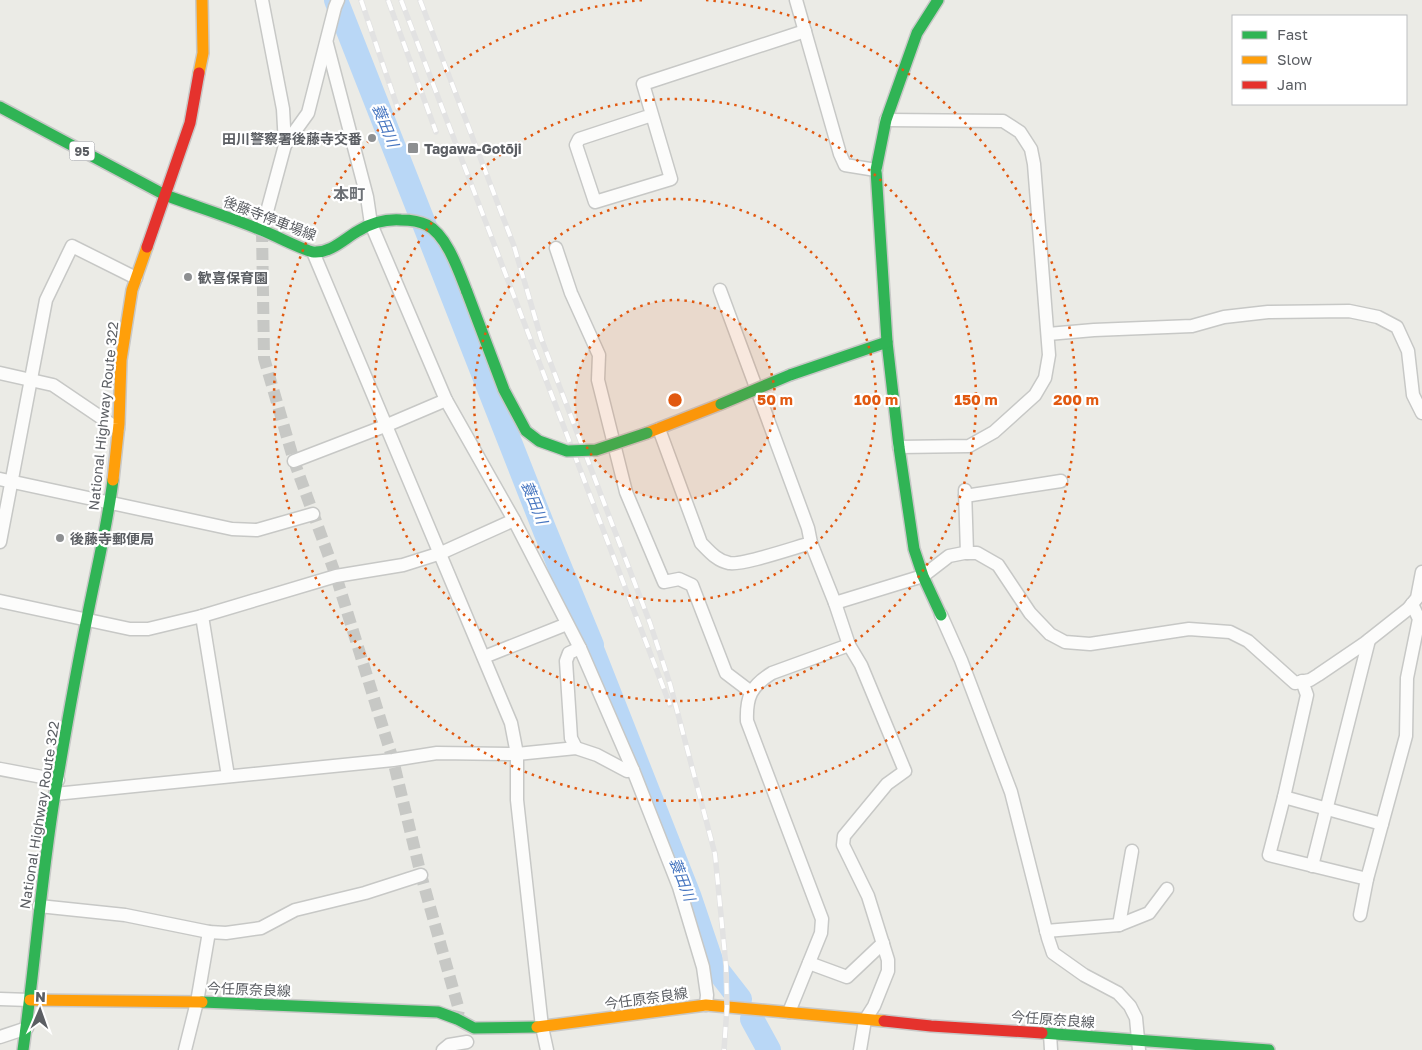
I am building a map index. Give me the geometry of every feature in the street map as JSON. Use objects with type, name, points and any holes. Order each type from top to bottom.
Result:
[{"type":"main road","name":"National Highway Route 322","points":[[23,1050],[39,906],[55,794],[86,620],[110,503],[118,430],[121,360],[132,290],[190,123],[203,53],[202,0]]},
{"type":"main road","points":[[938,0],[917,33],[886,120],[876,170],[887,342],[899,447],[914,549],[923,576],[941,614]]},
{"type":"main road","name":"95","points":[[0,107],[165,195]]},
{"type":"main road","name":"後藤寺停車場線","points":[[165,195],[262,230],[313,252],[327,250],[370,224],[389,219],[411,220],[427,225],[438,234],[456,263],[504,390],[526,431],[551,447],[574,451],[596,450],[653,431],[790,375],[887,342]]},
{"type":"main road","name":"今任原奈良線","points":[[30,1000],[197,1002],[438,1012],[474,1028],[542,1027],[706,1005],[865,1020],[1050,1034],[1139,1045],[1269,1050]]},
{"type":"street","points":[[262,0],[283,109],[285,145],[262,230]]},
{"type":"street","points":[[285,145],[308,113],[338,0]]},
{"type":"street","points":[[796,0],[840,154],[845,165],[876,170]]},
{"type":"street","points":[[652,115],[579,139],[576,145],[595,202],[672,179],[643,84],[805,31]]},
{"type":"street","points":[[327,44],[367,197],[370,224],[446,400],[514,520],[580,648],[634,770],[682,896],[703,967],[707,995],[706,1005]]},
{"type":"street","points":[[886,120],[1003,121],[1020,132],[1031,149],[1034,164],[1049,355],[1045,378],[1035,395],[994,432],[968,446],[899,447]]},
{"type":"street","points":[[0,542],[6,480],[30,380],[46,300],[72,246],[136,278]]},
{"type":"street","points":[[556,248],[571,293],[599,355],[598,380],[626,492],[664,582],[679,579],[692,585],[726,673],[751,692]]},
{"type":"street","points":[[313,252],[385,426],[441,552],[511,723],[517,754],[517,800],[542,1027],[547,1050]]},
{"type":"street","points":[[720,290],[808,528],[811,543],[836,603],[849,645],[861,664],[905,771],[887,784],[844,836],[843,845],[868,896],[888,960],[888,971],[874,1006],[865,1020],[860,1050]]},
{"type":"street","points":[[1048,334],[1192,326],[1224,317],[1268,312],[1349,311],[1378,317],[1397,327],[1408,351],[1412,395],[1422,412]]},
{"type":"street","points":[[0,373],[53,385],[118,430]]},
{"type":"street","points":[[294,461],[446,400]]},
{"type":"street","points":[[653,431],[701,543],[712,555],[729,563],[738,562],[811,543]]},
{"type":"street","points":[[6,480],[232,529],[257,530],[313,514]]},
{"type":"street","points":[[967,553],[965,493],[1061,481]]},
{"type":"street","points":[[0,601],[130,629],[148,629],[202,616],[336,576],[403,566],[441,552],[514,520]]},
{"type":"street","points":[[836,603],[923,576],[949,556],[977,553],[998,565],[1030,613],[1050,634],[1065,642],[1090,644],[1189,629],[1230,632],[1248,641],[1295,683],[1310,680],[1318,675],[1369,640],[1412,604],[1417,598],[1422,572]]},
{"type":"street","points":[[1360,915],[1367,879],[1406,736],[1408,678],[1419,619],[1412,604]]},
{"type":"street","points":[[941,614],[961,660],[1011,792],[1046,931],[1054,953],[1084,975],[1118,993],[1130,1006],[1136,1018],[1139,1045]]},
{"type":"street","points":[[202,616],[228,776]]},
{"type":"street","points":[[484,657],[567,624]]},
{"type":"street","points":[[1312,866],[1369,640]]},
{"type":"street","points":[[789,1012],[821,933],[822,918],[747,721],[746,706],[751,692],[761,680],[772,673],[849,645]]},
{"type":"street","points":[[576,748],[571,738],[566,661],[569,653],[580,648]]},
{"type":"street","points":[[1302,682],[1307,695],[1269,855],[1367,879]]},
{"type":"street","points":[[55,794],[437,754],[517,754],[576,748],[597,755],[627,771],[634,770]]},
{"type":"street","points":[[0,769],[58,780]]},
{"type":"street","points":[[1284,797],[1382,824]]},
{"type":"street","points":[[1118,925],[1132,852]]},
{"type":"street","points":[[39,906],[124,915],[209,932],[226,933],[261,928],[295,910],[365,893],[421,875]]},
{"type":"street","points":[[1046,931],[1118,925],[1149,913],[1167,889]]},
{"type":"street","points":[[185,1050],[197,1002],[209,932]]},
{"type":"street","points":[[809,963],[847,977],[883,943]]},
{"type":"street","points":[[0,999],[30,1000]]},
{"type":"street","points":[[0,1037],[26,1028]]},
{"type":"street","points":[[443,1050],[449,1045],[468,1046],[474,1028]]},
{"type":"street","points":[[1050,1034],[1051,1050]]},
{"type":"waterway","name":"蓑田川","points":[[336,0],[545,531],[592,645],[690,898],[712,963],[740,999]]},
{"type":"waterway","name":"蓑田川","points":[[752,1019],[769,1050]]},
{"type":"tunnel","points":[[262,230],[264,358],[294,461],[336,576],[393,760],[421,875],[459,1010],[457,1019]]},
{"type":"railway","points":[[361,0],[398,109]]},
{"type":"railway","points":[[388,0],[436,132]]},
{"type":"railway","points":[[401,0],[670,705]]},
{"type":"railway","points":[[420,0],[514,246],[541,338],[650,623],[670,684],[715,854],[726,966],[727,1007],[724,1050]]},
{"type":"traffic: fast","points":[[938,0],[917,33],[886,120],[876,170],[887,342],[899,447],[914,549],[923,576],[941,615]]},
{"type":"traffic: fast","points":[[0,107],[165,195]]},
{"type":"traffic: fast","points":[[165,195],[249,225],[314,252],[332,248],[363,228],[378,222],[395,220],[421,223],[427,225],[441,237],[456,265],[467,292]]},
{"type":"traffic: fast","points":[[467,292],[504,390],[526,431],[539,441],[567,451],[596,450],[647,433]]},
{"type":"traffic: fast","points":[[790,375],[887,342]]},
{"type":"traffic: fast","points":[[721,404],[790,375]]},
{"type":"traffic: fast","points":[[23,1050],[55,794],[74,684],[105,532],[113,480]]},
{"type":"traffic: fast","points":[[202,1002],[438,1012],[474,1028],[537,1027]]},
{"type":"traffic: fast","points":[[1042,1033],[1269,1050]]},
{"type":"traffic: slow","points":[[199,73],[203,53],[202,0]]},
{"type":"traffic: slow","points":[[113,480],[119,424],[121,360],[132,290],[147,247]]},
{"type":"traffic: slow","points":[[647,433],[721,404]]},
{"type":"traffic: slow","points":[[30,1000],[202,1002]]},
{"type":"traffic: slow","points":[[537,1027],[706,1005],[884,1021]]},
{"type":"traffic: jam","points":[[147,247],[190,123],[199,73]]},
{"type":"traffic: jam","points":[[884,1021],[1042,1033]]},
{"type":"place","name":"田川警察署後藤寺交番","points":[[372,138]]},
{"type":"place","name":"Tagawa-Gotōji","points":[[413,148]]},
{"type":"place","name":"歓喜保育園","points":[[188,277]]},
{"type":"place","name":"後藤寺郵便局","points":[[60,538]]},
{"type":"district","name":"本町","points":[[349,194]]}]
